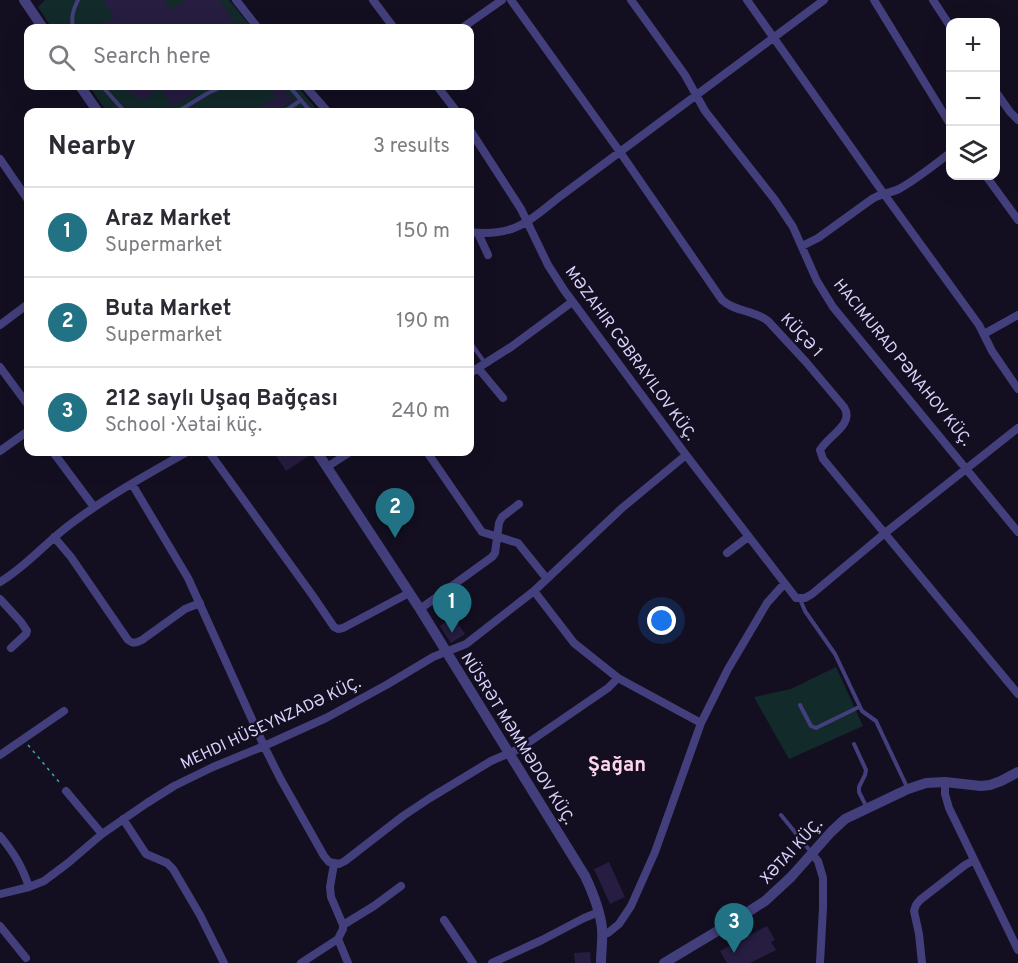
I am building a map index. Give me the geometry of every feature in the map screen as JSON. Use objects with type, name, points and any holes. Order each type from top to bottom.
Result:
[{"type":"street","points":[[24,0],[40,24]]},
{"type":"street","points":[[236,0],[255,24]]},
{"type":"street","points":[[373,0],[391,24]]},
{"type":"street","points":[[468,24],[502,0]]},
{"type":"street","name":"KÜÇƏ 1","points":[[511,0],[722,300],[728,306],[761,316],[768,321],[848,412],[845,423],[823,444],[820,455],[1018,694]]},
{"type":"street","points":[[631,0],[685,75],[705,111],[775,200],[793,227],[817,281],[833,307],[1018,532]]},
{"type":"street","points":[[747,0],[979,325],[992,351],[1018,389]]},
{"type":"street","points":[[474,233],[505,232],[528,221],[824,0]]},
{"type":"street","points":[[874,0],[946,116]]},
{"type":"street","points":[[933,0],[946,19]]},
{"type":"street","points":[[85,90],[96,108]]},
{"type":"street","points":[[309,90],[324,108]]},
{"type":"street","points":[[440,90],[454,108]]},
{"type":"street","points":[[1000,98],[1018,120]]},
{"type":"street","points":[[474,136],[528,221],[548,265],[572,302],[796,598],[805,598],[812,594],[1018,428]]},
{"type":"street","points":[[802,246],[818,238],[872,198],[901,188],[946,156]]},
{"type":"street","points":[[0,159],[24,194]]},
{"type":"street","points":[[989,180],[1018,220]]},
{"type":"street","points":[[474,233],[488,255]]},
{"type":"street","points":[[504,398],[477,368],[572,302]]},
{"type":"street","points":[[0,325],[24,307]]},
{"type":"street","points":[[984,334],[1018,315]]},
{"type":"street","points":[[0,368],[24,400]]},
{"type":"street","points":[[0,451],[24,434]]},
{"type":"street","name":"MEHDI HÜSEYNZADƏ KÜÇ.","points":[[0,894],[44,881],[102,834],[161,793],[222,763],[326,718],[433,657],[466,644],[534,591],[622,508],[686,455]]},
{"type":"street","points":[[56,456],[94,507]]},
{"type":"street","points":[[0,582],[94,507],[180,456]]},
{"type":"street","points":[[212,456],[334,627],[343,628],[409,593]]},
{"type":"street","name":"NÜSRƏT MƏMMƏDOV KÜÇ.","points":[[320,456],[420,609],[585,876],[599,912],[602,934],[601,963]]},
{"type":"street","points":[[327,467],[344,456]]},
{"type":"street","points":[[430,456],[482,532],[518,543],[547,579]]},
{"type":"street","points":[[132,483],[181,565],[264,746],[329,862],[339,864],[345,861],[403,816],[491,761],[510,754],[528,743],[608,688],[618,678]]},
{"type":"street","points":[[420,609],[492,557],[495,553],[502,516],[519,504]]},
{"type":"street","points":[[54,537],[71,557],[131,642],[136,643],[142,640],[185,609],[200,603]]},
{"type":"street","points":[[727,553],[748,537]]},
{"type":"street","points":[[602,934],[608,933],[626,916],[655,852],[702,723],[728,669],[767,603],[784,584]]},
{"type":"street","points":[[534,591],[574,643],[618,678],[702,723]]},
{"type":"street","points":[[0,599],[27,631],[27,634],[10,648]]},
{"type":"street","points":[[0,755],[64,711]]},
{"type":"street","name":"XƏTAI KÜÇ.","points":[[664,963],[765,901],[791,877],[845,819],[908,789],[926,783],[990,785],[1018,772]]},
{"type":"street","points":[[945,782],[945,794],[949,808],[1018,950]]},
{"type":"street","points":[[66,791],[102,834]]},
{"type":"street","points":[[123,819],[146,854],[167,863],[173,869],[204,922],[224,963]]},
{"type":"street","points":[[0,836],[22,867],[28,887]]},
{"type":"street","points":[[812,854],[818,861],[823,878],[820,963]]},
{"type":"street","points":[[922,963],[914,911],[916,905],[974,860]]},
{"type":"street","points":[[301,963],[338,939],[344,929],[331,897],[330,887],[334,864]]},
{"type":"street","points":[[343,925],[401,886]]},
{"type":"street","points":[[495,962],[599,912]]},
{"type":"street","points":[[444,920],[473,963]]},
{"type":"street","points":[[0,927],[26,958]]},
{"type":"street","points":[[338,939],[348,963]]},
{"type":"lane","points":[[72,24],[73,10],[78,0]]},
{"type":"lane","points":[[106,90],[121,108]]},
{"type":"lane","points":[[184,108],[215,90]]},
{"type":"lane","points":[[292,90],[308,108]]},
{"type":"lane","points":[[290,108],[301,100]]},
{"type":"lane","points":[[800,599],[805,611],[835,654],[860,707],[876,721],[908,789]]},
{"type":"lane","points":[[800,705],[811,726],[816,728],[860,707]]},
{"type":"lane","points":[[854,744],[866,770],[859,792],[867,809]]},
{"type":"lane","points":[[781,815],[812,854]]},
{"type":"path","points":[[23,740],[66,791]]},
{"type":"green space","points":[[45,0],[229,0],[249,24],[49,24],[38,7]]},
{"type":"green space","points":[[92,90],[300,90],[316,108],[104,108]]},
{"type":"green space","points":[[836,667],[863,726],[789,759],[754,697],[791,689]]},
{"type":"building","points":[[103,0],[164,0],[171,10],[186,0],[220,0],[235,24],[104,24],[114,17]]},
{"type":"building","points":[[126,90],[157,90],[143,100]]},
{"type":"building","points":[[161,90],[199,90],[173,107]]},
{"type":"building","points":[[271,90],[285,90],[293,101],[282,108],[258,108],[276,97]]},
{"type":"building","points":[[276,456],[308,456],[286,471]]},
{"type":"building","points":[[453,617],[465,634],[451,643],[440,626]]},
{"type":"building","points":[[609,862],[625,897],[610,904],[594,869]]},
{"type":"building","points":[[767,926],[775,940],[771,942],[776,950],[750,963],[727,963],[720,951]]},
{"type":"building","points":[[590,952],[591,963],[575,963],[574,953]]},
{"type":"place","name":"Buta Market","points":[[395,538]]},
{"type":"place","name":"Araz Market","points":[[452,633]]},
{"type":"place","name":"212 saylı Uşaq Bağçası","points":[[734,953]]},
{"type":"district","name":"Şağan","points":[[617,766]]}]
